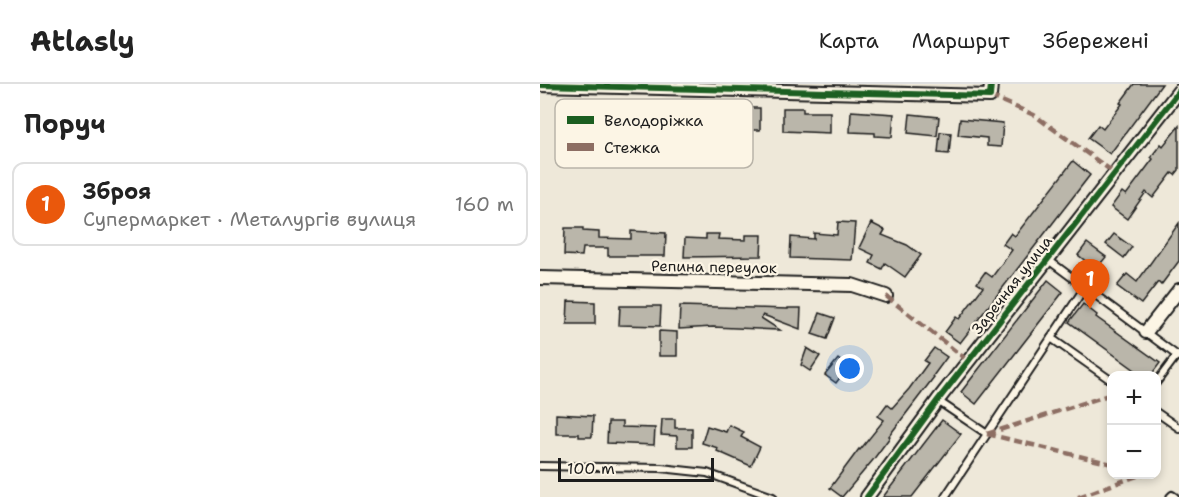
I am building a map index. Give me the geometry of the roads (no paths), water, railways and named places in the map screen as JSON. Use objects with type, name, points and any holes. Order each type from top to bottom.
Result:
[{"type":"street","points":[[540,85],[990,90]]},
{"type":"street","name":"Заречная улица","points":[[867,497],[938,400],[1179,91]]},
{"type":"street","name":"Репина переулок","points":[[540,278],[852,285],[886,296]]},
{"type":"street","points":[[1146,332],[1179,290]]},
{"type":"lane","points":[[1047,259],[1178,356],[1161,377]]},
{"type":"lane","points":[[945,497],[1085,287]]},
{"type":"lane","points":[[1052,338],[1107,377]]},
{"type":"lane","points":[[938,400],[987,434]]},
{"type":"lane","points":[[1161,415],[1179,428]]},
{"type":"lane","points":[[540,466],[662,468],[707,473],[773,497]]},
{"type":"lane","points":[[1170,497],[1172,495],[1175,497]]},
{"type":"place","name":"Зброя","points":[[1090,309]]}]
